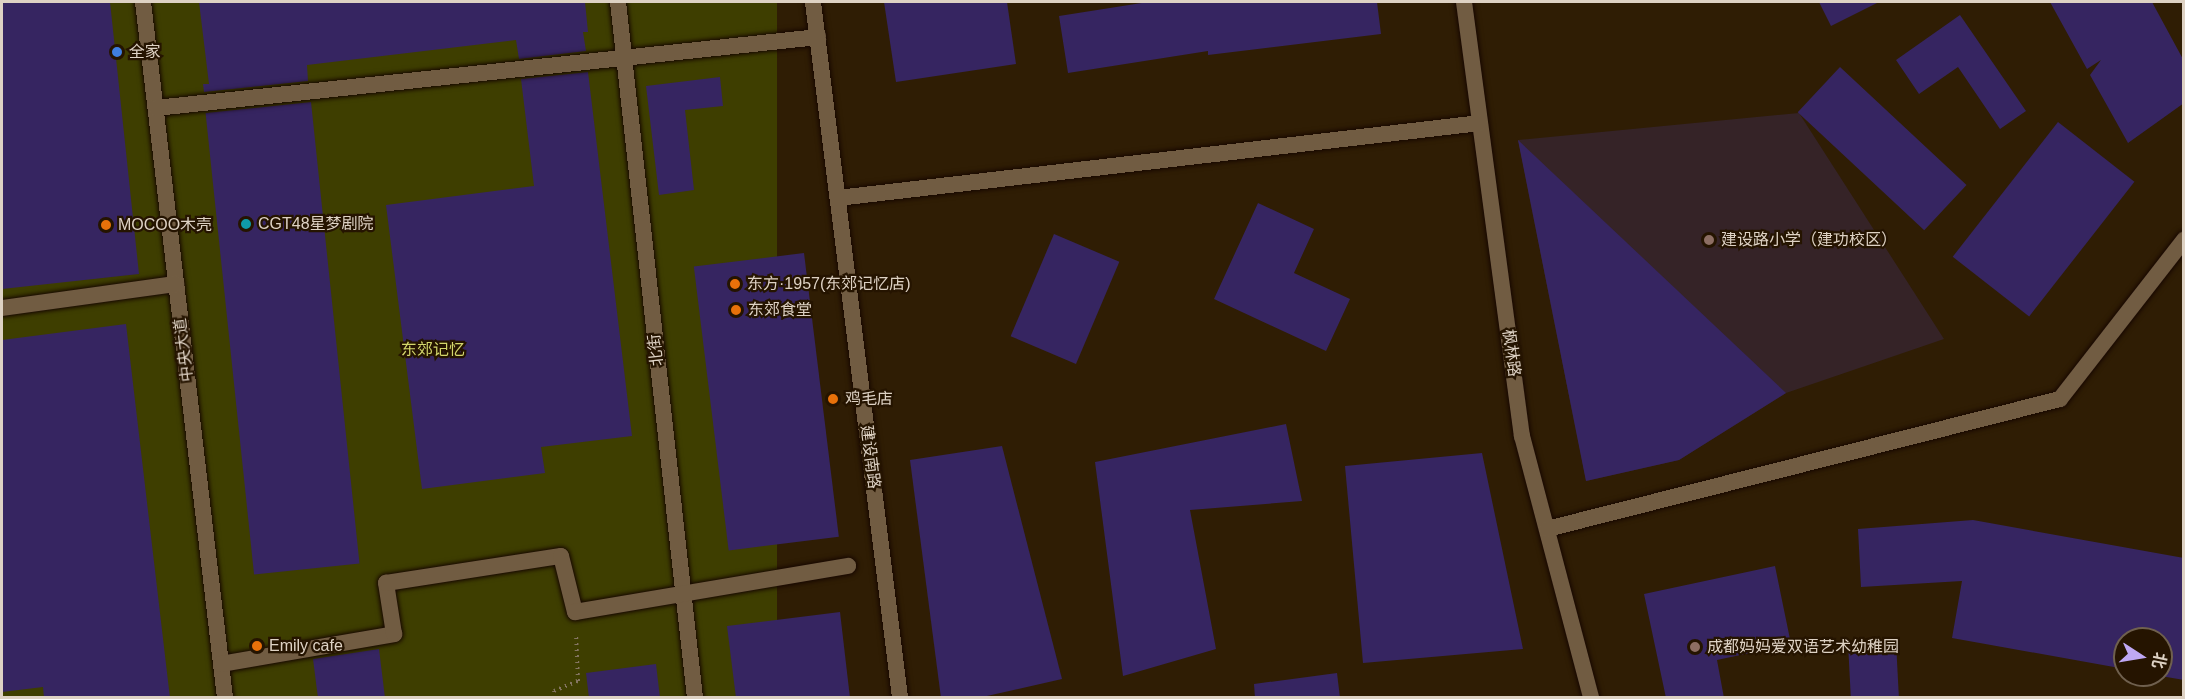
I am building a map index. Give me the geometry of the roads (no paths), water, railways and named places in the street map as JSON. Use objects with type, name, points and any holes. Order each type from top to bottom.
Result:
[{"type":"street","name":"中央大道","points":[[143,2],[225,698]]},
{"type":"street","name":"北街","points":[[618,2],[695,698]]},
{"type":"street","name":"建设南路","points":[[813,2],[900,698]]},
{"type":"street","name":"枫林路","points":[[1464,2],[1522,436],[1591,698]]},
{"type":"street","points":[[156,108],[818,37]]},
{"type":"street","points":[[838,198],[1480,123]]},
{"type":"street","points":[[1547,529],[2060,399],[2184,240]]},
{"type":"street","points":[[2,308],[176,284]]},
{"type":"street","points":[[221,664],[394,634],[387,583],[561,556],[574,612],[848,566]]},
{"type":"place","name":"全家","points":[[117,52]]},
{"type":"place","name":"CGT48星梦剧院","points":[[246,224]]},
{"type":"place","name":"MOCOO木壳","points":[[106,225]]},
{"type":"place","name":"建设路小学（建功校区）","points":[[1709,240]]},
{"type":"place","name":"东方·1957(东郊记忆店)","points":[[735,284]]},
{"type":"place","name":"东郊食堂","points":[[736,310]]},
{"type":"place","name":"鸡毛店","points":[[833,399]]},
{"type":"place","name":"Emily cafe","points":[[257,646]]},
{"type":"place","name":"成都妈妈爱双语艺术幼稚园","points":[[1695,647]]},
{"type":"park label","name":"东郊记忆","points":[[433,350]]}]
